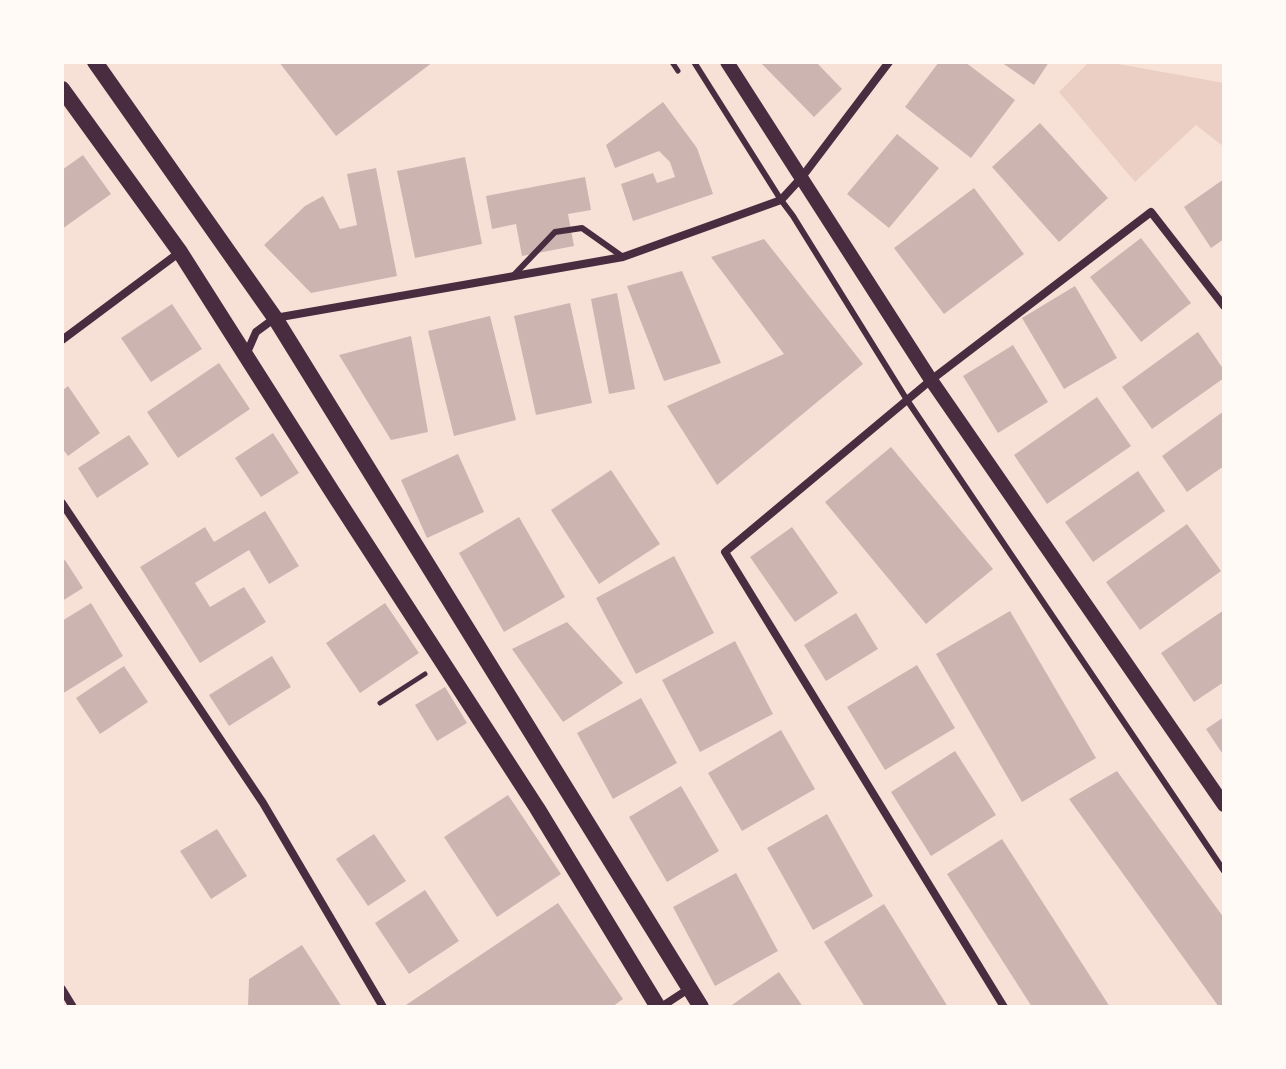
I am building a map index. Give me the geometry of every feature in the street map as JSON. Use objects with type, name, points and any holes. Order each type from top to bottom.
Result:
[{"type":"main road","points":[[95,62],[275,318],[701,1007]]},
{"type":"main road","points":[[62,89],[180,252],[537,808],[660,1007]]},
{"type":"street","points":[[727,62],[931,380],[1224,805]]},
{"type":"street","points":[[246,355],[256,332],[275,318],[623,257],[781,200],[889,62]]},
{"type":"street","points":[[1004,1007],[725,552],[931,380],[1151,212],[1224,306]]},
{"type":"street","points":[[62,340],[180,252]]},
{"type":"street","points":[[62,503],[263,803],[383,1007]]},
{"type":"street","points":[[660,1007],[690,988]]},
{"type":"street","points":[[62,989],[73,1007]]},
{"type":"lane","points":[[694,62],[907,400],[1224,871]]},
{"type":"lane","points":[[510,278],[555,232],[582,228],[623,257]]},
{"type":"path","points":[[380,703],[443,663]]},
{"type":"shaded area","points":[[1089,62],[1107,62],[1224,83],[1224,147],[1196,125],[1135,182],[1059,92]]},
{"type":"building","points":[[279,62],[433,62],[336,136]]},
{"type":"building","points":[[760,62],[816,62],[842,89],[814,117]]},
{"type":"building","points":[[939,62],[965,62],[1015,100],[971,158],[905,107]]},
{"type":"building","points":[[1001,62],[1049,62],[1034,85]]},
{"type":"building","points":[[663,102],[697,148],[713,194],[633,221],[621,184],[653,173],[657,183],[675,177],[670,162],[659,151],[615,168],[606,145]]},
{"type":"building","points":[[1040,123],[1108,198],[1059,242],[992,167]]},
{"type":"building","points":[[897,134],[939,168],[889,228],[847,194]]},
{"type":"building","points":[[83,155],[111,194],[62,229],[62,170]]},
{"type":"building","points":[[465,157],[482,244],[415,258],[397,171]]},
{"type":"building","points":[[376,168],[397,276],[311,293],[264,245],[305,206],[323,196],[340,229],[357,225],[347,174]]},
{"type":"building","points":[[585,177],[591,210],[568,214],[574,246],[522,256],[516,224],[492,229],[486,196]]},
{"type":"building","points":[[1224,179],[1224,239],[1211,248],[1184,207]]},
{"type":"building","points":[[974,188],[1024,254],[944,314],[894,248]]},
{"type":"building","points":[[1141,238],[1191,303],[1141,342],[1090,277]]},
{"type":"building","points":[[764,239],[863,364],[717,485],[667,406],[784,354],[711,257]]},
{"type":"building","points":[[682,271],[721,363],[664,381],[627,286]]},
{"type":"building","points":[[1075,286],[1117,358],[1064,389],[1022,318]]},
{"type":"building","points":[[617,293],[635,389],[609,394],[591,299]]},
{"type":"building","points":[[570,303],[592,403],[536,415],[514,316]]},
{"type":"building","points":[[172,304],[202,349],[151,382],[121,338]]},
{"type":"building","points":[[490,316],[516,420],[454,436],[428,331]]},
{"type":"building","points":[[1198,332],[1224,370],[1224,378],[1152,429],[1122,387]]},
{"type":"building","points":[[411,336],[428,432],[391,440],[339,355]]},
{"type":"building","points":[[1013,345],[1048,402],[998,433],[963,376]]},
{"type":"building","points":[[219,363],[250,409],[178,458],[147,412]]},
{"type":"building","points":[[68,386],[100,433],[68,456],[62,448],[62,391]]},
{"type":"building","points":[[1097,397],[1131,446],[1047,504],[1014,455]]},
{"type":"building","points":[[1224,411],[1224,466],[1187,492],[1162,456]]},
{"type":"building","points":[[273,433],[299,473],[261,497],[235,458]]},
{"type":"building","points":[[129,435],[149,464],[97,498],[78,468]]},
{"type":"building","points":[[891,447],[993,569],[926,624],[825,502]]},
{"type":"building","points":[[458,454],[484,512],[427,538],[401,480]]},
{"type":"building","points":[[611,470],[660,544],[599,584],[551,510]]},
{"type":"building","points":[[1138,471],[1165,511],[1093,562],[1065,522]]},
{"type":"building","points":[[265,511],[299,566],[269,584],[249,550],[195,583],[210,607],[244,587],[266,622],[200,663],[140,567],[205,527],[214,542]]},
{"type":"building","points":[[519,517],[565,597],[504,632],[459,553]]},
{"type":"building","points":[[1187,524],[1221,571],[1140,630],[1106,582]]},
{"type":"building","points":[[792,527],[838,593],[795,622],[750,557]]},
{"type":"building","points":[[674,556],[714,633],[636,674],[596,598]]},
{"type":"building","points":[[65,560],[83,588],[62,601],[62,562]]},
{"type":"building","points":[[91,603],[123,656],[62,694],[62,621]]},
{"type":"building","points":[[385,603],[419,653],[360,693],[326,643]]},
{"type":"building","points":[[1224,610],[1224,682],[1194,702],[1161,653]]},
{"type":"building","points":[[1010,611],[1096,758],[1022,802],[936,654]]},
{"type":"building","points":[[856,613],[878,649],[826,681],[804,645]]},
{"type":"building","points":[[567,622],[623,683],[563,722],[512,649]]},
{"type":"building","points":[[735,641],[773,714],[700,752],[662,680]]},
{"type":"building","points":[[272,656],[291,687],[229,726],[209,695]]},
{"type":"building","points":[[917,665],[955,728],[885,770],[847,707]]},
{"type":"building","points":[[124,666],[148,702],[100,734],[76,698]]},
{"type":"building","points":[[445,687],[467,723],[437,741],[415,705]]},
{"type":"building","points":[[641,698],[677,763],[613,799],[577,733]]},
{"type":"building","points":[[1224,717],[1224,756],[1206,729]]},
{"type":"building","points":[[781,730],[815,789],[742,831],[708,773]]},
{"type":"building","points":[[955,751],[996,815],[931,856],[891,792]]},
{"type":"building","points":[[1117,771],[1224,918],[1224,1007],[1219,1007],[1069,799]]},
{"type":"building","points":[[681,786],[719,851],[667,882],[629,817]]},
{"type":"building","points":[[508,795],[561,874],[497,917],[444,837]]},
{"type":"building","points":[[827,814],[873,896],[813,930],[767,848]]},
{"type":"building","points":[[217,829],[247,876],[211,899],[180,851]]},
{"type":"building","points":[[374,834],[406,881],[368,906],[336,859]]},
{"type":"building","points":[[1002,839],[1110,1007],[1032,1007],[947,874]]},
{"type":"building","points":[[736,873],[778,951],[715,986],[673,907]]},
{"type":"building","points":[[425,890],[459,941],[409,974],[375,923]]},
{"type":"building","points":[[558,903],[623,999],[612,1007],[403,1007]]},
{"type":"building","points":[[884,904],[948,1007],[865,1007],[824,942]]},
{"type":"building","points":[[302,945],[342,1007],[248,1007],[249,979]]},
{"type":"building","points":[[779,972],[803,1007],[729,1007]]}]
